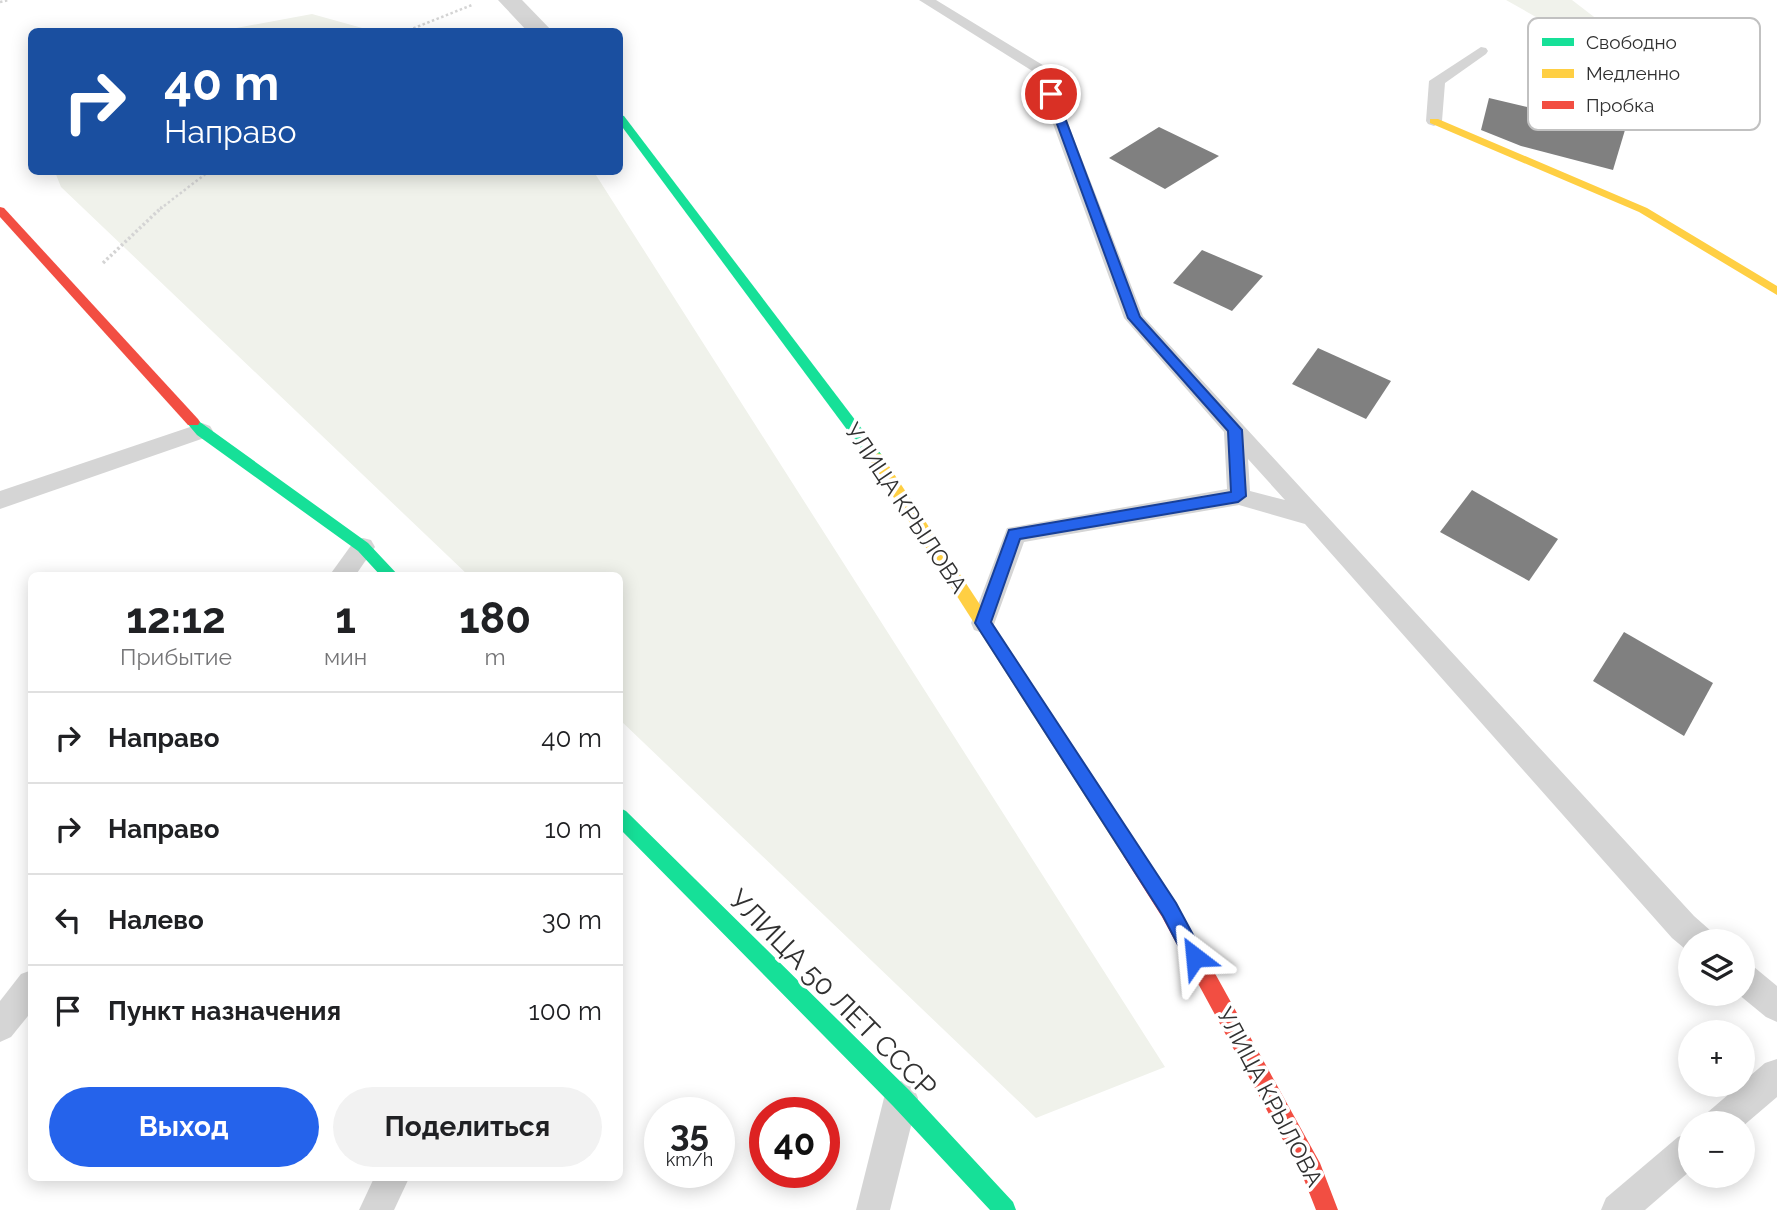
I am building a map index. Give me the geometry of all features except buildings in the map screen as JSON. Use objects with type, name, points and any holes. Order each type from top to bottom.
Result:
[{"type":"street","points":[[509,0],[538,28]]},
{"type":"street","points":[[1434,121],[1643,210],[1777,291]]},
{"type":"street","name":"УЛИЦА КРЫЛОВА","points":[[623,122],[863,439],[1170,910],[1312,1171],[1327,1210]]},
{"type":"street","points":[[0,210],[202,431],[363,547],[387,572]]},
{"type":"street","name":"УЛИЦА 50 ЛЕТ СССР","points":[[623,820],[901,1098],[1005,1210]]},
{"type":"lane","points":[[926,0],[1041,69],[1135,318],[1686,929]]},
{"type":"lane","points":[[1434,121],[1437,80],[1480,51]]},
{"type":"lane","points":[[1235,430],[1238,496]]},
{"type":"lane","points":[[0,500],[202,431]]},
{"type":"lane","points":[[983,623],[1015,534],[1238,496],[1313,517]]},
{"type":"lane","points":[[344,572],[363,547]]},
{"type":"lane","points":[[1755,988],[1777,1006]]},
{"type":"lane","points":[[0,1026],[28,990]]},
{"type":"lane","points":[[1735,1111],[1777,1075]]},
{"type":"lane","points":[[873,1210],[901,1098]]},
{"type":"lane","points":[[1618,1210],[1678,1159]]},
{"type":"lane","points":[[376,1210],[390,1181]]},
{"type":"path","points":[[0,2],[9,0]]},
{"type":"path","points":[[414,28],[474,5]]},
{"type":"path","points":[[75,290],[170,199],[204,175]]},
{"type":"shaded area","points":[[1506,0],[1572,0],[1595,18],[1538,18]]},
{"type":"shaded area","points":[[312,14],[362,28],[236,28]]},
{"type":"shaded area","points":[[56,175],[596,175],[1165,1067],[1036,1118],[623,723],[623,572],[465,572],[61,187]]},
{"type":"traffic: fast","points":[[623,122],[876,458]]},
{"type":"traffic: fast","points":[[193,422],[363,547],[387,572]]},
{"type":"traffic: fast","points":[[623,820],[901,1098],[1005,1210]]},
{"type":"traffic: slow","points":[[1434,121],[1643,210],[1777,291]]},
{"type":"traffic: slow","points":[[876,458],[1131,851]]},
{"type":"traffic: jam","points":[[0,210],[193,422]]},
{"type":"traffic: jam","points":[[1131,851],[1169,910],[1312,1171],[1327,1210]]},
{"type":"route","points":[[1051,94],[1135,318],[1235,430],[1238,496],[1015,534],[983,623],[1170,910],[1195,957]]}]
